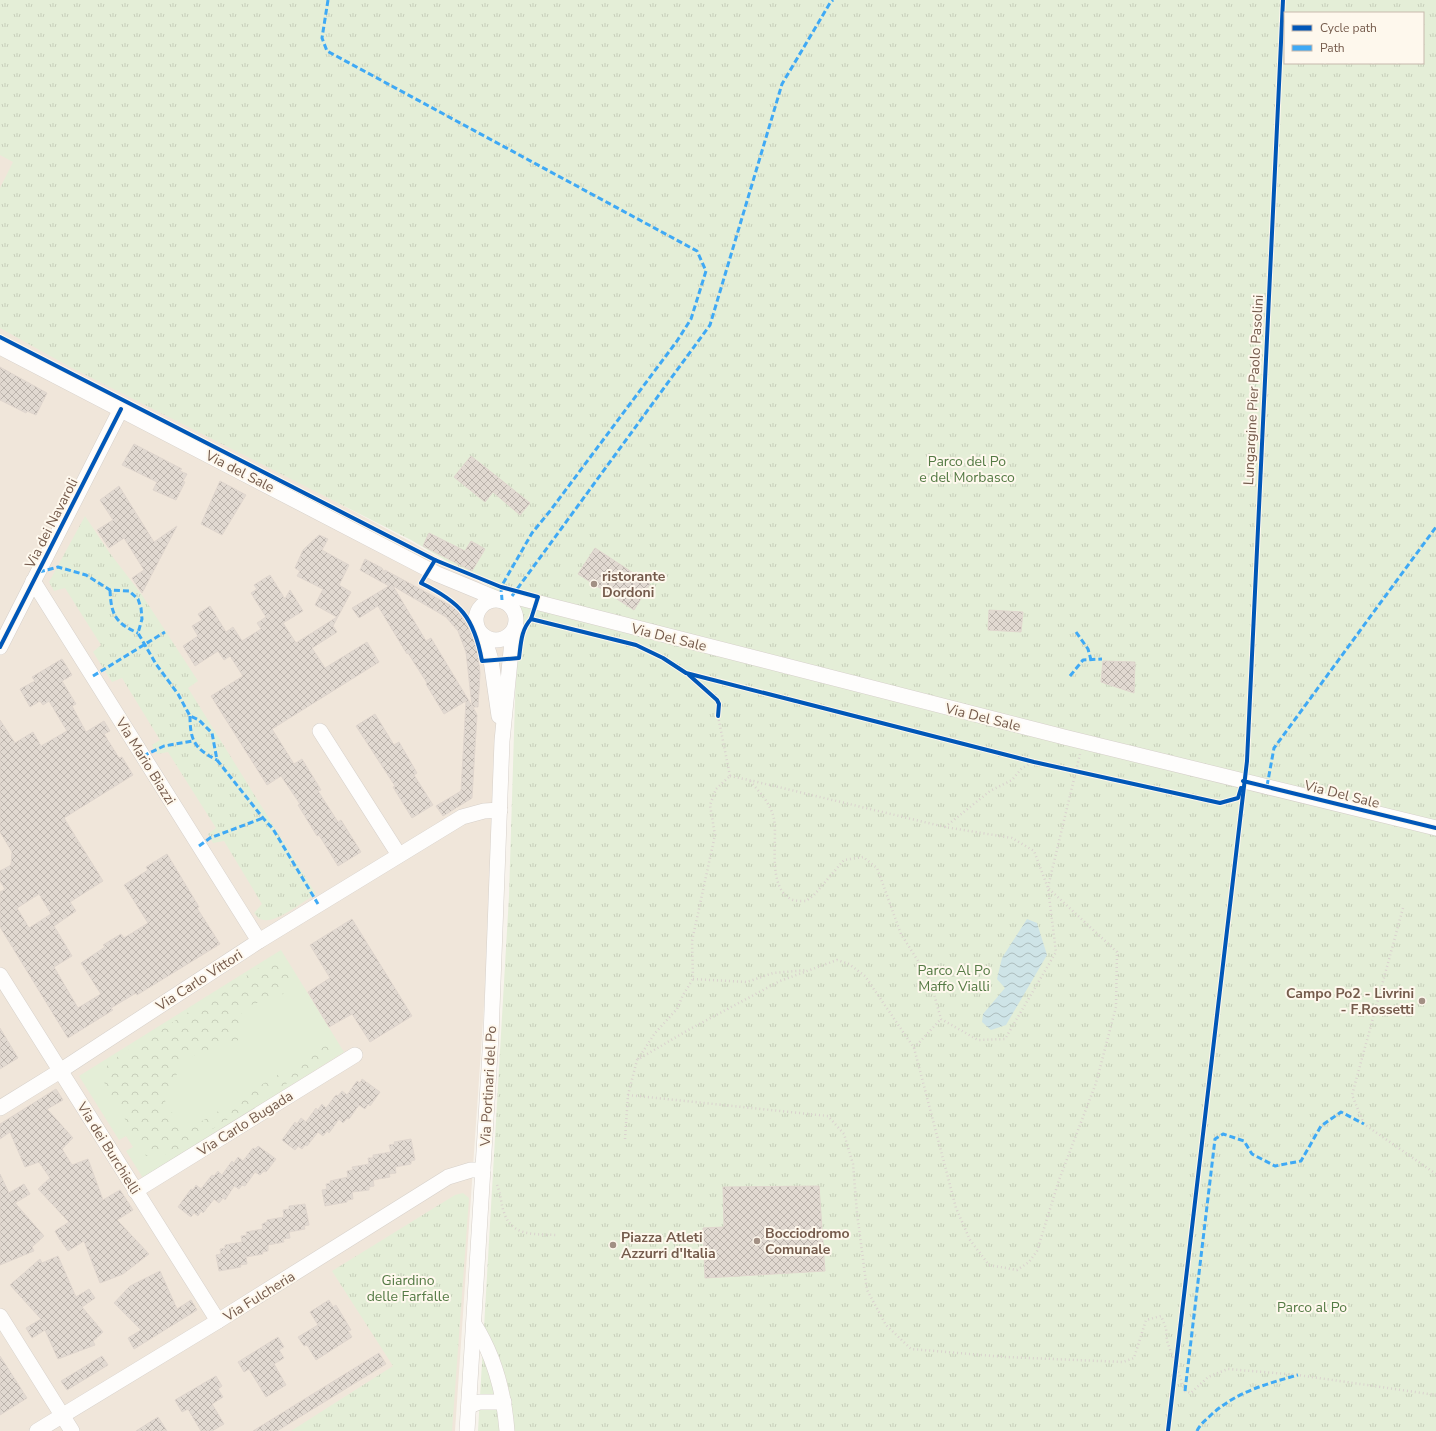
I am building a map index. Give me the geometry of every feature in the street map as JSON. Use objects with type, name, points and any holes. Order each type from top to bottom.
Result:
[{"type":"street","name":"Via del Sale","points":[[0,347],[437,574],[510,604],[516,620]]},
{"type":"street","name":"Via dei Navaroli","points":[[0,647],[121,410]]},
{"type":"street","name":"Via del Sale","points":[[437,574],[467,595],[474,605],[477,628],[484,637]]},
{"type":"street","name":"Via Mario Biazzi","points":[[34,581],[259,941]]},
{"type":"street","name":"Via del Sale","points":[[476,618],[481,606],[493,600],[502,601],[505,598],[512,596],[532,603]]},
{"type":"street","points":[[484,637],[497,641],[509,636],[516,620],[514,607],[521,604],[532,603]]},
{"type":"street","name":"Via Del Sale","points":[[532,603],[1060,736],[1436,828]]},
{"type":"street","name":"Via Portinari del Po","points":[[467,1431],[491,1036],[502,741],[512,640],[516,620]]},
{"type":"street","name":"Via Portinari del Po","points":[[484,637],[491,660],[502,741]]},
{"type":"street","points":[[320,731],[399,855]]},
{"type":"street","name":"Via Carlo Vittori","points":[[0,1108],[60,1071],[259,941],[462,817],[484,811],[500,810]]},
{"type":"street","name":"Via dei Burchielli","points":[[0,975],[218,1322]]},
{"type":"street","name":"Via Carlo Bugada","points":[[135,1191],[354,1055]]},
{"type":"street","name":"Via Fulcheria","points":[[37,1431],[218,1322],[448,1177],[471,1170],[483,1170]]},
{"type":"street","points":[[0,1316],[72,1431]]},
{"type":"street","points":[[474,1324],[485,1341],[494,1361],[504,1402],[507,1431]]},
{"type":"street","points":[[469,1406],[479,1402],[504,1402]]},
{"type":"path","points":[[719,710],[718,716],[730,776]]},
{"type":"path","points":[[1026,760],[1041,764]]},
{"type":"path","points":[[945,827],[990,791],[1012,780],[1022,768],[1034,762]]},
{"type":"path","points":[[1068,769],[1083,772]]},
{"type":"path","points":[[1048,888],[1072,791],[1075,770]]},
{"type":"path","points":[[730,776],[749,780],[945,827],[1012,838],[1034,851],[1048,888],[1056,952],[1005,1039],[978,1040],[941,1019],[930,980],[901,934],[877,868],[863,857],[844,860],[814,895],[806,902],[793,900],[781,889],[775,869],[774,818],[764,798],[749,780]]},
{"type":"path","points":[[625,1139],[628,1095],[637,1060],[656,1033],[677,1009],[683,995],[693,979],[692,941],[715,835],[710,806],[716,789],[730,776]]},
{"type":"path","points":[[637,1060],[690,1029],[780,981],[836,960],[849,964],[865,976],[914,1048],[956,1208],[970,1240],[989,1265],[1017,1270],[1029,1262],[1037,1251],[1059,1180],[1096,1083],[1116,1007],[1117,952],[1048,888]]},
{"type":"path","points":[[1402,908],[1352,1095],[1364,1124],[1436,1174]]},
{"type":"path","points":[[693,979],[747,982],[773,973],[811,970]]},
{"type":"path","points":[[914,1048],[941,1019]]},
{"type":"path","points":[[628,1095],[828,1116],[844,1134],[853,1164],[857,1213],[867,1290],[886,1325],[910,1349],[1006,1357],[1123,1362],[1134,1358],[1146,1320],[1161,1316],[1166,1328],[1167,1341],[1185,1391],[1191,1393],[1208,1377],[1228,1369],[1298,1374],[1436,1395]]},
{"type":"path","points":[[483,1170],[495,1179],[502,1198],[505,1215],[513,1227],[525,1233],[557,1235]]},
{"type":"path","points":[[1174,1380],[1178,1350]]},
{"type":"shaded area","points":[[0,153],[15,161],[0,194]]},
{"type":"shaded area","points":[[0,322],[413,543],[497,592],[512,596],[455,1431],[0,1431]]},
{"type":"green space","name":"Parco del Po e del Morbasco","points":[[0,0],[1436,0],[1436,1431],[478,1431],[509,896],[516,668],[522,615],[506,596],[411,540],[70,367],[0,328],[0,188],[13,162],[0,155]]},
{"type":"green space","points":[[85,516],[109,552],[142,595],[198,681],[188,688],[316,894],[283,915],[269,920],[262,920],[259,919],[254,913],[262,904],[224,841],[213,843],[208,834],[216,828],[168,752],[157,754],[152,745],[160,740],[122,678],[112,682],[93,652],[101,645],[65,588],[54,591],[49,582]]},
{"type":"green space","points":[[281,950],[344,1052],[143,1178],[126,1151],[133,1147],[126,1136],[119,1140],[79,1076]]},
{"type":"green space","points":[[278,956],[291,979],[283,994],[242,1008],[239,1040],[217,1046],[183,1060],[165,1101],[184,1132],[335,1040],[341,1050],[170,1155],[159,1153],[146,1156],[101,1077],[109,1062]]},
{"type":"green space","name":"Giardino delle Farfalle","points":[[463,1193],[469,1198],[452,1431],[291,1431],[393,1366],[332,1271],[455,1195]]},
{"type":"water","points":[[1027,919],[1037,923],[1047,955],[1006,1025],[991,1030],[982,1022],[983,1014],[1005,988],[997,979],[1002,958]]},
{"type":"building","points":[[0,367],[47,393],[36,415],[27,411],[26,413],[0,400]]},
{"type":"building","points":[[134,444],[182,469],[180,471],[187,474],[183,481],[185,482],[176,500],[153,490],[157,482],[122,465]]},
{"type":"building","points":[[471,456],[530,503],[520,515],[493,492],[485,502],[454,477]]},
{"type":"building","points":[[220,481],[246,495],[222,535],[201,524]]},
{"type":"building","points":[[119,486],[154,542],[177,526],[142,593],[132,578],[144,570],[124,538],[109,548],[97,530],[113,520],[100,500]]},
{"type":"building","points":[[429,533],[465,551],[471,541],[485,549],[472,571],[423,546]]},
{"type":"building","points":[[319,535],[328,539],[322,550],[349,565],[339,585],[351,592],[333,626],[337,632],[312,648],[325,668],[367,642],[379,662],[272,729],[294,764],[302,759],[321,790],[318,791],[338,822],[341,820],[361,852],[338,866],[319,835],[317,836],[298,805],[300,804],[281,776],[267,785],[211,696],[243,676],[230,656],[224,660],[218,651],[195,666],[183,646],[198,636],[192,626],[202,620],[198,614],[210,606],[226,632],[233,627],[242,641],[261,629],[257,623],[266,617],[251,593],[257,589],[254,585],[270,575],[285,599],[290,590],[303,611],[283,623],[296,643],[337,617],[315,605],[323,589],[297,576],[300,571],[295,568],[303,550]]},
{"type":"building","points":[[595,548],[650,584],[634,610],[578,574]]},
{"type":"building","points":[[365,559],[382,568],[384,572],[385,570],[455,608],[467,624],[477,648],[480,673],[478,707],[473,707],[477,715],[472,798],[443,816],[436,806],[461,791],[466,701],[444,714],[426,684],[427,683],[408,653],[407,654],[378,606],[359,618],[352,608],[389,586],[360,570]],"holes":[[[393,586],[446,617],[458,631],[466,652],[472,706],[431,638],[426,641]]]},
{"type":"building","points":[[989,610],[1023,612],[1021,632],[988,630]]},
{"type":"building","points":[[62,659],[72,675],[62,681],[76,704],[72,706],[86,732],[104,721],[110,731],[104,734],[119,758],[122,757],[133,775],[64,818],[103,881],[70,902],[76,911],[54,926],[72,956],[54,967],[78,1008],[101,994],[81,963],[105,947],[103,945],[121,934],[124,938],[148,923],[124,885],[148,870],[146,867],[167,854],[199,907],[197,908],[220,944],[137,995],[136,993],[111,1008],[113,1010],[68,1038],[0,927],[0,892],[5,889],[0,881],[0,871],[11,865],[12,852],[0,832],[0,720],[15,743],[33,732],[41,746],[67,731],[49,701],[43,705],[40,701],[30,707],[20,689],[35,681],[32,677]],"holes":[[[39,894],[51,914],[29,928],[17,908]]]},
{"type":"building","points":[[1103,661],[1135,662],[1134,693],[1101,682]]},
{"type":"building","points":[[375,714],[394,745],[399,742],[417,773],[414,775],[433,805],[412,818],[393,787],[395,786],[356,726]]},
{"type":"building","points":[[352,919],[412,1016],[370,1042],[352,1014],[329,1027],[308,992],[330,978],[310,945]]},
{"type":"building","points":[[0,1028],[18,1058],[0,1069]]},
{"type":"building","points":[[362,1079],[380,1092],[370,1106],[368,1104],[365,1109],[359,1105],[349,1119],[347,1118],[343,1123],[339,1119],[329,1133],[327,1131],[323,1136],[318,1132],[307,1146],[305,1145],[302,1149],[298,1146],[295,1150],[282,1140],[295,1122],[297,1124],[301,1118],[306,1122],[316,1108],[318,1110],[322,1104],[326,1108],[336,1095],[338,1096],[342,1091],[347,1095],[357,1081],[360,1083]]},
{"type":"building","points":[[56,1089],[63,1100],[47,1109],[73,1138],[62,1149],[72,1165],[88,1159],[103,1200],[120,1190],[133,1210],[117,1220],[149,1254],[123,1274],[100,1283],[84,1241],[68,1251],[61,1241],[63,1239],[60,1240],[55,1231],[69,1222],[38,1189],[50,1178],[39,1162],[25,1167],[10,1132],[0,1139],[0,1124]]},
{"type":"building","points":[[411,1139],[415,1160],[411,1161],[411,1164],[395,1167],[396,1173],[389,1174],[390,1177],[373,1180],[374,1186],[369,1187],[369,1190],[352,1192],[353,1199],[347,1200],[347,1202],[325,1206],[322,1190],[327,1189],[326,1184],[331,1183],[330,1181],[348,1177],[347,1171],[353,1170],[352,1167],[369,1164],[368,1158],[373,1158],[373,1155],[391,1152],[389,1145],[395,1144],[394,1142]]},
{"type":"building","points":[[258,1146],[276,1159],[266,1172],[264,1171],[260,1175],[255,1172],[245,1186],[242,1185],[239,1189],[234,1186],[225,1200],[223,1198],[219,1203],[214,1199],[203,1213],[201,1211],[198,1216],[194,1213],[191,1217],[178,1207],[191,1189],[193,1190],[196,1185],[201,1189],[212,1175],[214,1176],[218,1171],[222,1175],[232,1161],[234,1163],[238,1157],[243,1161],[253,1148],[255,1149]]},
{"type":"building","points":[[0,1174],[9,1193],[24,1184],[30,1194],[15,1203],[44,1236],[32,1247],[34,1251],[0,1265]]},
{"type":"building","points":[[819,1186],[825,1271],[705,1278],[703,1228],[724,1227],[723,1187]]},
{"type":"building","points":[[305,1204],[309,1225],[304,1226],[305,1229],[289,1232],[290,1238],[283,1239],[284,1242],[268,1245],[268,1251],[262,1252],[263,1254],[246,1257],[247,1264],[240,1265],[241,1267],[219,1271],[216,1255],[221,1254],[220,1249],[225,1248],[225,1245],[242,1242],[241,1236],[247,1235],[246,1232],[263,1229],[262,1224],[267,1222],[267,1220],[284,1217],[283,1210],[289,1209],[289,1206]]},
{"type":"building","points":[[58,1256],[76,1297],[89,1289],[95,1298],[82,1307],[103,1332],[93,1341],[95,1345],[58,1359],[45,1330],[32,1338],[26,1328],[41,1319],[10,1285],[40,1259],[42,1263]]},
{"type":"building","points":[[160,1271],[177,1309],[191,1300],[197,1310],[134,1349],[128,1338],[141,1330],[114,1303],[130,1286]]},
{"type":"building","points":[[329,1300],[333,1307],[336,1305],[351,1330],[348,1331],[352,1337],[316,1360],[307,1345],[304,1346],[298,1337],[318,1325],[310,1312]]},
{"type":"building","points":[[278,1337],[284,1347],[279,1350],[284,1358],[274,1364],[286,1385],[266,1397],[249,1369],[244,1372],[238,1362]]},
{"type":"building","points":[[379,1353],[386,1364],[277,1431],[253,1431]]},
{"type":"building","points":[[0,1356],[27,1398],[0,1415]]},
{"type":"building","points":[[102,1356],[108,1365],[67,1390],[61,1381]]},
{"type":"building","points":[[216,1376],[222,1386],[218,1389],[223,1397],[212,1404],[224,1424],[212,1431],[201,1431],[188,1409],[182,1412],[175,1400]]},
{"type":"building","points":[[158,1417],[167,1431],[136,1431]]},
{"type":"marked path","points":[[328,0],[322,38],[327,51],[697,251],[706,271],[691,319],[677,341],[532,533],[501,587],[502,600]]},
{"type":"marked path","points":[[512,596],[710,325],[782,84],[833,0]]},
{"type":"marked path","points":[[1267,786],[1274,748],[1436,527]]},
{"type":"marked path","points":[[39,572],[58,567],[86,575],[110,590],[129,591],[138,599],[142,619],[138,633],[156,664],[178,694],[190,716],[199,720],[212,733],[217,760],[273,829],[318,904]]},
{"type":"marked path","points":[[110,590],[113,612],[116,617],[124,625],[138,633]]},
{"type":"marked path","points":[[93,676],[165,632]]},
{"type":"marked path","points":[[1076,632],[1088,649],[1091,660]]},
{"type":"marked path","points":[[1070,676],[1083,660],[1102,659]]},
{"type":"marked path","points":[[190,716],[191,732],[195,743],[204,752],[217,760]]},
{"type":"marked path","points":[[143,756],[164,746],[193,741]]},
{"type":"marked path","points":[[199,846],[210,838],[263,818]]},
{"type":"marked path","points":[[1185,1391],[1215,1139],[1223,1134],[1244,1141],[1252,1154],[1275,1166],[1301,1161],[1321,1126],[1341,1112],[1364,1124]]},
{"type":"marked path","points":[[1197,1431],[1201,1424],[1231,1400],[1252,1390],[1298,1375]]},
{"type":"cycle path","name":"Lungargine Pier Paolo Pasolini","points":[[1168,1431],[1247,761],[1283,0]]},
{"type":"cycle path","points":[[0,337],[435,560],[501,587],[538,597],[531,619]]},
{"type":"cycle path","points":[[0,647],[121,409]]},
{"type":"cycle path","points":[[435,560],[421,583],[446,597],[463,613],[475,633],[482,661],[519,658],[523,632],[531,619],[636,645],[663,658],[686,673],[1034,762],[1220,803],[1238,798],[1241,788]]},
{"type":"cycle path","points":[[689,675],[717,700],[719,704],[718,716]]},
{"type":"cycle path","points":[[1243,781],[1436,828]]},
{"type":"place","name":"ristorante Dordoni","points":[[594,584]]},
{"type":"place","name":"Campo Po2 - Livrini - F.Rossetti","points":[[1422,1001]]},
{"type":"place","name":"Bocciodromo Comunale","points":[[757,1241]]},
{"type":"place","name":"Piazza Atleti Azzurri d'Italia","points":[[613,1245]]},
{"type":"park label","name":"Parco Al Po Maffo Vialli","points":[[954,978]]},
{"type":"park label","name":"Parco al Po","points":[[1312,1307]]}]
